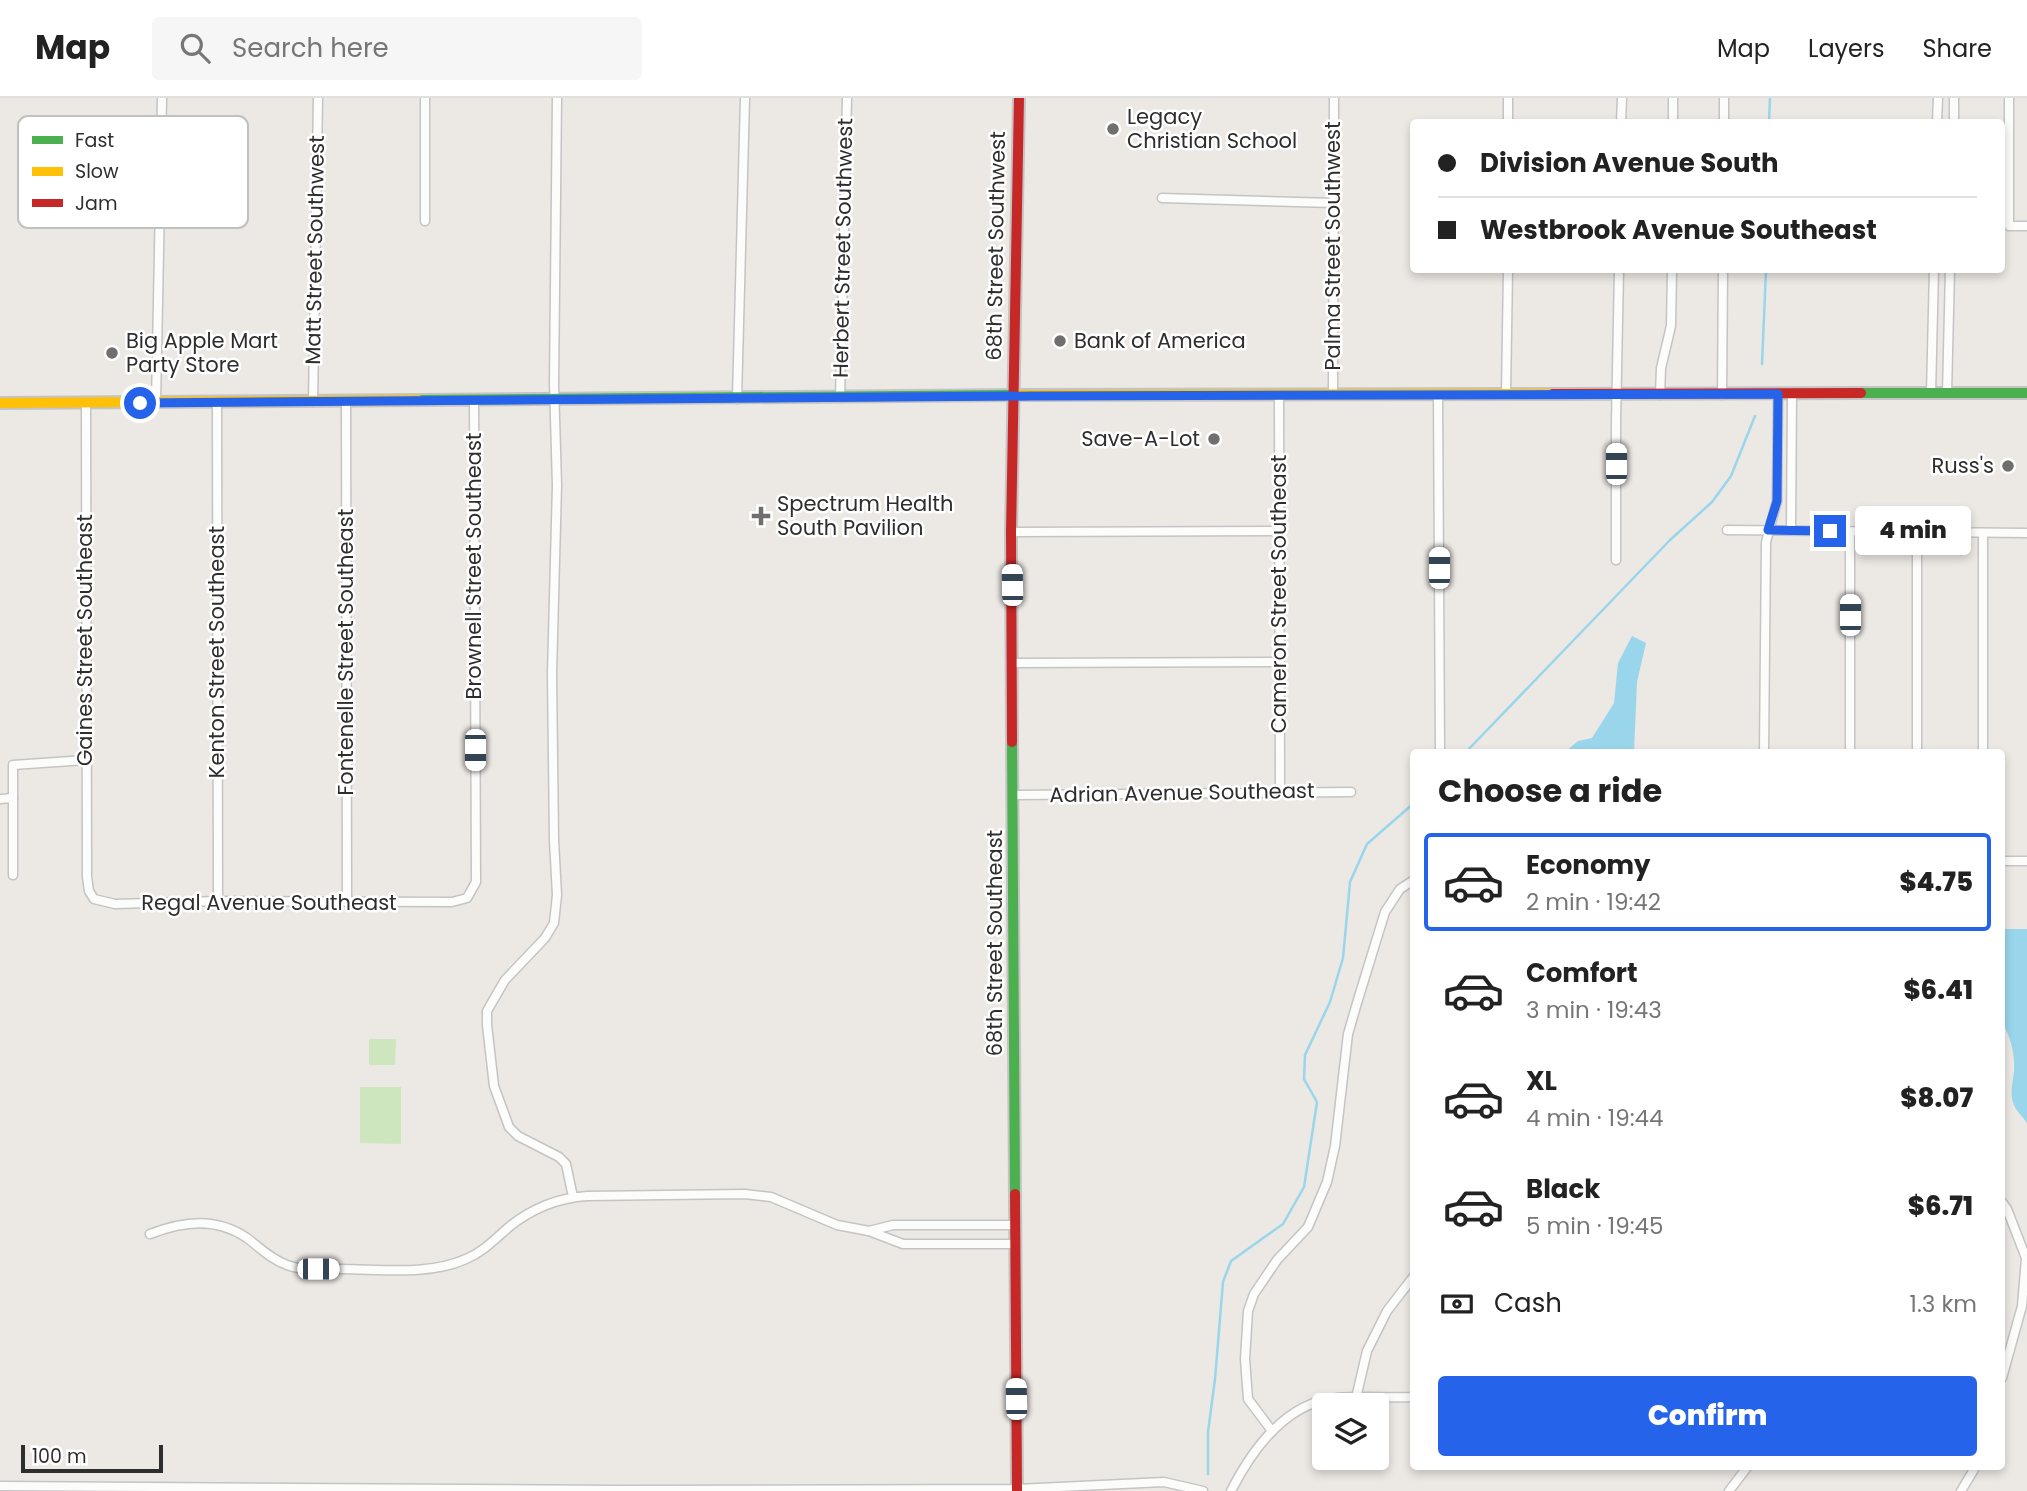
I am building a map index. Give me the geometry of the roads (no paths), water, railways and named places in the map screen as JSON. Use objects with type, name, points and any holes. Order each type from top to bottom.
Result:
[{"type":"main road","name":"68th Street Southwest","points":[[1012,396],[1019,98]]},
{"type":"main road","points":[[0,404],[1012,396],[2027,393]]},
{"type":"main road","name":"68th Street Southeast","points":[[1012,396],[1017,1490]]},
{"type":"street","points":[[162,98],[162,116]]},
{"type":"street","name":"Matt Street Southwest","points":[[313,402],[318,98]]},
{"type":"street","points":[[425,98],[425,221]]},
{"type":"street","points":[[557,98],[557,485],[552,674],[557,895],[554,923],[545,938],[505,980],[487,1012],[487,1025],[494,1086],[509,1127],[518,1136],[559,1157],[566,1164],[573,1197]]},
{"type":"street","points":[[737,399],[745,98]]},
{"type":"street","name":"Herbert Street Southwest","points":[[840,398],[847,98]]},
{"type":"street","name":"Palma Street Southwest","points":[[1333,395],[1334,98]]},
{"type":"street","points":[[1508,98],[1508,119]]},
{"type":"street","points":[[1621,119],[1622,98]]},
{"type":"street","points":[[1673,98],[1673,119]]},
{"type":"street","points":[[1724,98],[1724,119]]},
{"type":"street","points":[[1937,119],[1938,98]]},
{"type":"street","points":[[1954,98],[1954,119]]},
{"type":"street","points":[[2009,98],[2009,226],[2027,226]]},
{"type":"street","points":[[1163,198],[1333,203]]},
{"type":"street","points":[[156,403],[159,228]]},
{"type":"street","points":[[1506,394],[1508,273]]},
{"type":"street","points":[[1616,560],[1619,273]]},
{"type":"street","points":[[1660,395],[1661,368],[1671,326],[1672,273]]},
{"type":"street","points":[[1722,395],[1723,273]]},
{"type":"street","points":[[1931,393],[1934,273]]},
{"type":"street","points":[[1947,393],[1950,273]]},
{"type":"street","points":[[1764,749],[1766,542],[1777,501],[1778,394]]},
{"type":"street","points":[[1791,530],[1792,394]]},
{"type":"street","name":"Cameron Street Southeast","points":[[1279,395],[1280,793]]},
{"type":"street","points":[[1438,395],[1440,749]]},
{"type":"street","name":"Brownell Street Southeast","points":[[467,898],[476,882],[474,400]]},
{"type":"street","name":"Kenton Street Southeast","points":[[217,402],[218,901]]},
{"type":"street","name":"Fontenelle Street Southeast","points":[[346,402],[347,902]]},
{"type":"street","name":"Gaines Street Southeast","points":[[86,403],[87,877]]},
{"type":"street","points":[[1727,530],[2027,533]]},
{"type":"street","points":[[1011,533],[1279,531]]},
{"type":"street","points":[[1850,532],[1850,749]]},
{"type":"street","points":[[1917,532],[1917,749]]},
{"type":"street","points":[[1983,533],[1983,749]]},
{"type":"street","points":[[1013,663],[1279,662]]},
{"type":"street","points":[[13,875],[13,765],[86,760]]},
{"type":"street","name":"Adrian Avenue Southeast","points":[[1014,795],[1351,792]]},
{"type":"street","points":[[0,799],[13,798]]},
{"type":"street","points":[[2005,861],[2027,861]]},
{"type":"street","name":"Regal Avenue Southeast","points":[[87,877],[89,891],[94,900],[102,903],[453,902],[467,898]]},
{"type":"street","points":[[1272,1431],[1248,1399],[1245,1359],[1248,1311],[1254,1294],[1277,1259],[1308,1227],[1323,1193],[1335,1146],[1348,1034],[1385,912],[1400,888],[1410,882]]},
{"type":"street","points":[[150,1234],[181,1224],[207,1223],[233,1230],[273,1258],[293,1267],[423,1269],[465,1260],[488,1246],[528,1213],[573,1197],[701,1194],[762,1195],[837,1225],[869,1231],[903,1244],[1016,1244]]},
{"type":"street","points":[[2005,1206],[2026,1258],[2022,1306],[2005,1358]]},
{"type":"street","points":[[869,1231],[893,1225],[1016,1224]]},
{"type":"street","points":[[1357,1393],[1367,1351],[1387,1311],[1410,1281]]},
{"type":"street","points":[[1389,1397],[1410,1397]]},
{"type":"street","points":[[1231,1491],[1246,1461],[1272,1431],[1282,1421],[1312,1406]]},
{"type":"street","points":[[1729,1491],[1745,1470]]},
{"type":"street","points":[[1961,1491],[1974,1470]]},
{"type":"street","points":[[0,1486],[372,1490],[1017,1490],[1164,1482],[1203,1491]]},
{"type":"water","points":[[1632,636],[1646,643],[1637,682],[1634,749],[1569,749],[1578,741],[1592,738],[1614,703],[1618,663]]},
{"type":"water","points":[[2005,929],[2027,929],[2027,1123],[2016,1110],[2013,1101],[2014,1065],[2005,1028]]},
{"type":"waterway","points":[[1769,119],[1770,98]]},
{"type":"waterway","points":[[1762,364],[1766,273]]},
{"type":"waterway","points":[[1469,749],[1670,540],[1712,502],[1731,476],[1755,416]]},
{"type":"waterway","points":[[1208,1474],[1208,1432],[1223,1282],[1231,1261],[1283,1224],[1304,1187],[1317,1102],[1304,1079],[1305,1055],[1330,1002],[1343,958],[1350,882],[1367,844],[1410,806]]},
{"type":"place","name":"Legacy Christian School","points":[[1113,129]]},
{"type":"place","name":"Bank of America","points":[[1060,341]]},
{"type":"place","name":"Big Apple Mart Party Store","points":[[112,353]]},
{"type":"place","name":"Save-A-Lot","points":[[1214,439]]},
{"type":"place","name":"Russ's","points":[[2008,466]]},
{"type":"place","name":"Spectrum Health South Pavilion","points":[[761,516]]}]
